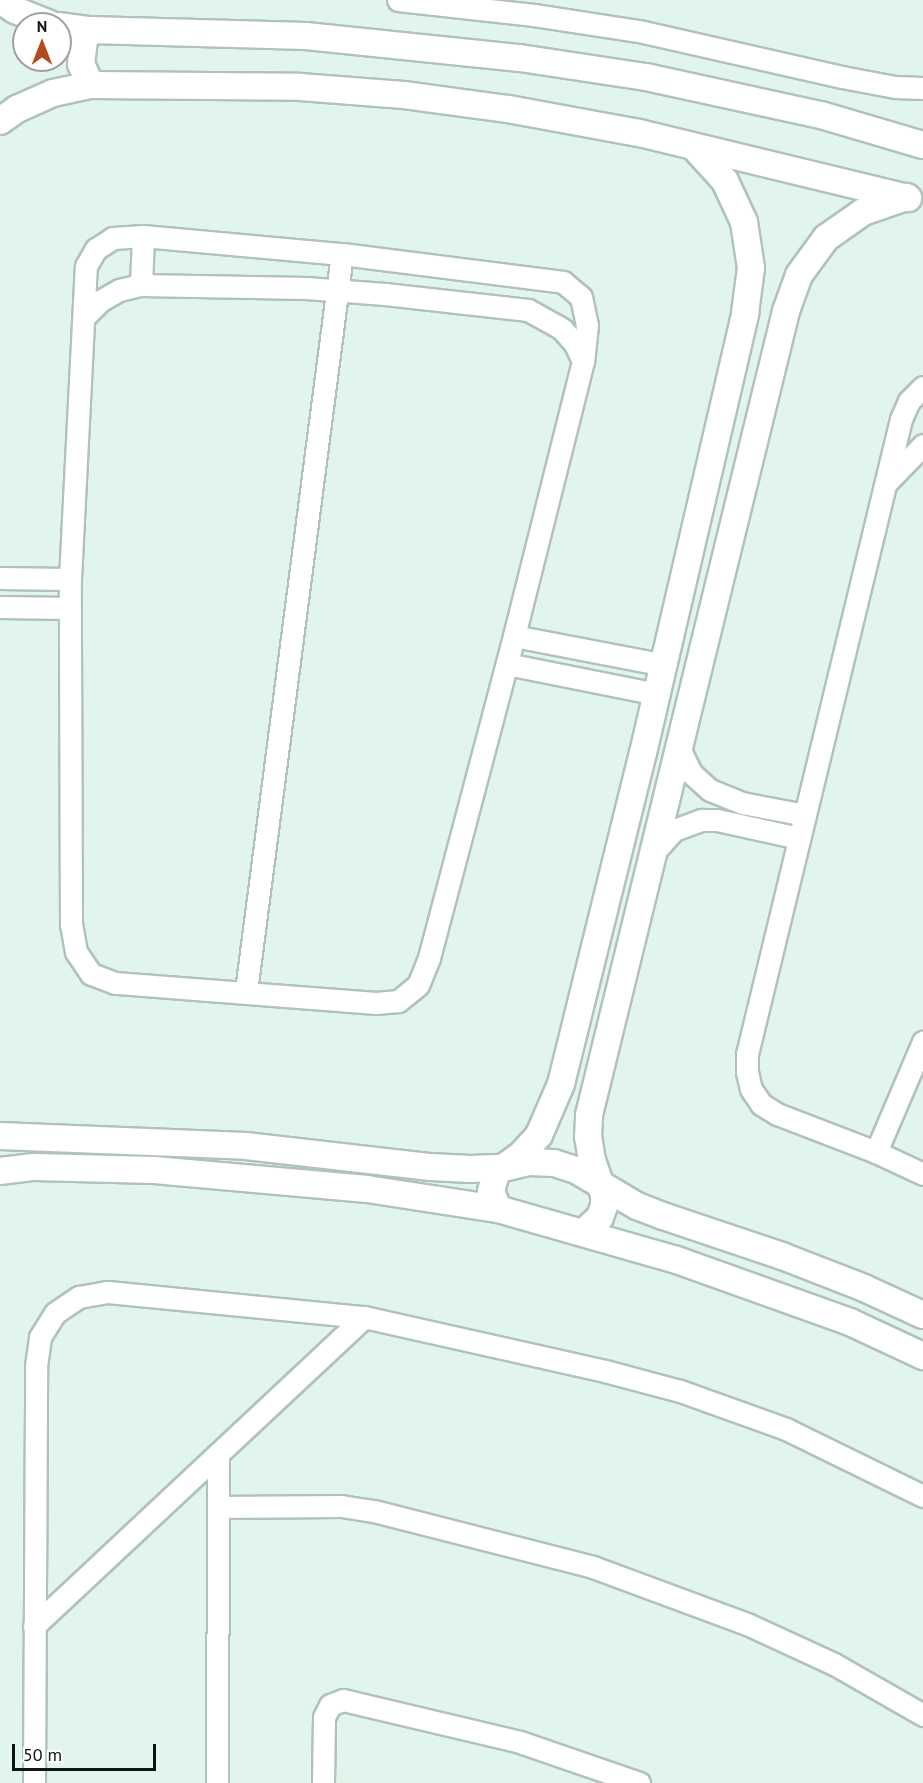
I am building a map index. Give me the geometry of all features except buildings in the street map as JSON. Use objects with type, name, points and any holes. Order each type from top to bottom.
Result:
[{"type":"street","points":[[0,0],[20,12]]},
{"type":"street","points":[[398,0],[534,15],[639,31],[842,77],[895,87],[923,88]]},
{"type":"street","points":[[72,28],[306,36],[520,58],[646,77],[809,112],[923,145]]},
{"type":"street","points":[[90,30],[84,40],[81,64],[91,85]]},
{"type":"street","points":[[0,121],[17,109],[53,93],[91,85],[300,87],[404,95],[508,109],[639,133],[915,200]]},
{"type":"street","points":[[498,1209],[492,1198],[492,1182],[496,1173],[522,1154],[539,1135],[561,1084],[664,665],[745,313],[751,268],[744,222],[725,181],[694,147]]},
{"type":"street","points":[[584,1232],[600,1217],[604,1195],[588,1137],[589,1115],[786,311],[799,275],[826,238],[863,212],[915,200]]},
{"type":"street","points":[[141,285],[143,236]]},
{"type":"street","points":[[143,236],[342,254],[563,282],[581,297],[587,325],[584,361],[507,664],[429,958],[418,985],[398,1000],[376,1003],[246,991],[115,983],[91,974],[75,952],[71,925],[70,579],[86,266],[96,249],[113,238],[143,236]]},
{"type":"street","points":[[246,991],[342,254]]},
{"type":"street","points":[[528,310],[532,279]]},
{"type":"street","points":[[84,317],[109,296],[141,285],[337,289],[528,310],[562,329],[584,361]]},
{"type":"street","points":[[923,387],[909,401],[901,419],[747,1054],[747,1072],[752,1089],[761,1104],[777,1114],[876,1152],[923,1174]]},
{"type":"street","points":[[884,486],[923,445]]},
{"type":"street","points":[[0,578],[70,579]]},
{"type":"street","points":[[0,607],[70,608]]},
{"type":"street","points":[[514,636],[664,665]]},
{"type":"street","points":[[507,664],[657,694]]},
{"type":"street","points":[[680,750],[691,773],[710,790],[742,803],[804,815]]},
{"type":"street","points":[[654,852],[674,830],[702,820],[717,820],[799,838]]},
{"type":"street","points":[[876,1152],[923,1042]]},
{"type":"street","points":[[0,1136],[246,1146],[430,1167],[503,1168],[528,1162],[554,1164],[578,1171],[637,1206],[782,1256],[864,1288],[923,1315]]},
{"type":"street","points":[[34,1167],[35,1137]]},
{"type":"street","points":[[0,1171],[34,1167],[154,1170],[367,1188],[498,1209],[674,1259],[850,1322],[923,1356]]},
{"type":"street","points":[[34,1783],[36,1366],[40,1337],[55,1313],[79,1297],[108,1292],[364,1317],[605,1371],[680,1391],[786,1429],[923,1496]]},
{"type":"street","points":[[34,1626],[364,1317]]},
{"type":"street","points":[[217,1783],[218,1454]]},
{"type":"street","points":[[218,1507],[342,1506],[374,1511],[593,1567],[747,1624],[834,1664],[923,1715]]},
{"type":"street","points":[[324,1783],[324,1718],[330,1705],[343,1700],[520,1742],[639,1783]]}]
